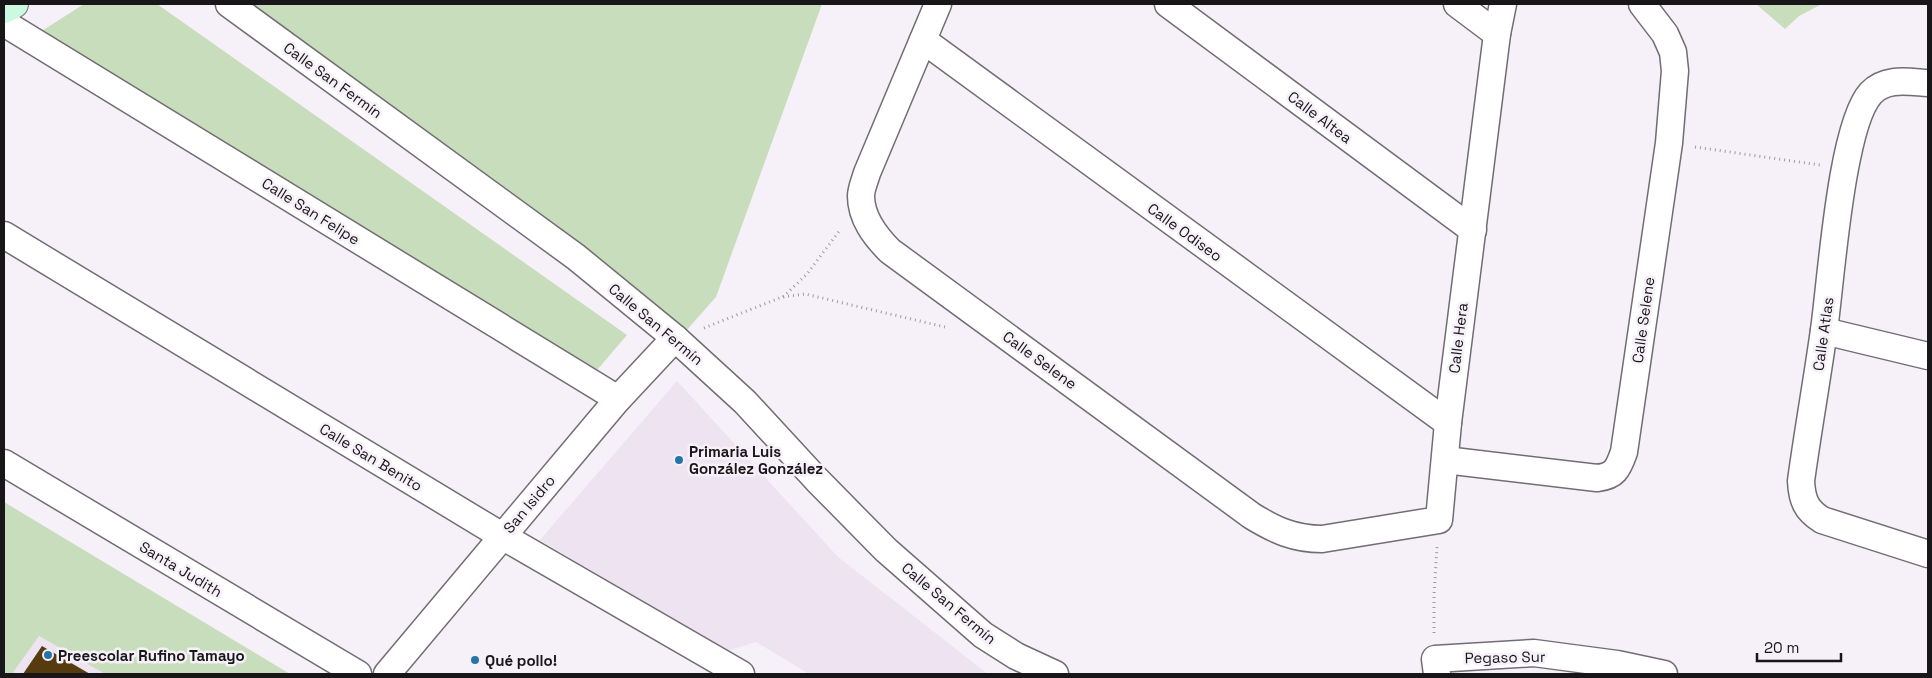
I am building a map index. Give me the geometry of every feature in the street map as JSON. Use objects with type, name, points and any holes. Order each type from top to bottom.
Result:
[{"type":"street","points":[[4,9],[14,4]]},
{"type":"street","name":"Calle San Fermín","points":[[229,4],[576,257],[675,338],[745,402],[817,480],[886,550],[983,635],[1016,656],[1056,674]]},
{"type":"street","points":[[861,195],[867,173],[938,4]]},
{"type":"street","name":"Calle Altea","points":[[1168,4],[1472,230]]},
{"type":"street","points":[[1457,4],[1497,34]]},
{"type":"street","name":"Calle Hera","points":[[1439,520],[1448,423],[1497,34],[1503,4]]},
{"type":"street","name":"Calle Selene","points":[[1445,460],[1597,478],[1608,476],[1615,472],[1624,452],[1669,143],[1675,71],[1673,52],[1666,34],[1642,4]]},
{"type":"street","name":"Calle San Felipe","points":[[4,23],[618,399]]},
{"type":"street","name":"Calle Odiseo","points":[[923,40],[1448,423]]},
{"type":"street","name":"Calle Atlas","points":[[1928,83],[1896,81],[1871,93],[1860,110],[1855,125],[1845,169],[1824,331],[1801,481],[1803,502],[1811,513],[1822,520],[1928,554]]},
{"type":"street","name":"Calle Selene","points":[[861,195],[865,214],[874,236],[890,251],[1270,527],[1286,535],[1303,539],[1322,539],[1439,520]]},
{"type":"street","name":"Calle San Benito","points":[[4,235],[502,536],[741,674]]},
{"type":"street","points":[[1824,331],[1928,356]]},
{"type":"street","name":"San Isidro","points":[[388,674],[618,399],[675,338]]},
{"type":"street","name":"Santa Judith","points":[[4,463],[358,674]]},
{"type":"street","name":"Pegaso Sur","points":[[1436,666],[1534,653],[1617,664],[1664,674]]},
{"type":"path","points":[[1669,143],[1845,169]]},
{"type":"path","points":[[782,297],[807,274],[832,243],[861,195]]},
{"type":"path","points":[[675,338],[758,308],[782,297],[805,294],[953,329]]},
{"type":"path","points":[[1436,666],[1434,595],[1439,520]]},
{"type":"shaded area","name":"Primaria Luis González González","points":[[677,381],[838,557],[988,674],[809,674],[756,642],[727,651],[540,540]]},
{"type":"shaded area","name":"Preescolar Rufino Tamayo","points":[[39,636],[105,674],[12,674]]},
{"type":"green space","points":[[84,4],[157,4],[627,335],[597,370],[37,34]]},
{"type":"green space","points":[[242,4],[822,4],[716,297],[685,332],[647,297],[296,48]]},
{"type":"green space","points":[[1756,4],[1822,4],[1799,16],[1785,29]]},
{"type":"green space","points":[[4,502],[290,674],[105,674],[39,636],[12,674],[4,674]]},
{"type":"building","points":[[42,646],[90,674],[23,674]]},
{"type":"place","name":"Primaria Luis González González","points":[[679,460]]},
{"type":"place","name":"Preescolar Rufino Tamayo","points":[[48,655]]},
{"type":"place","name":"Qué pollo!","points":[[475,660]]}]
